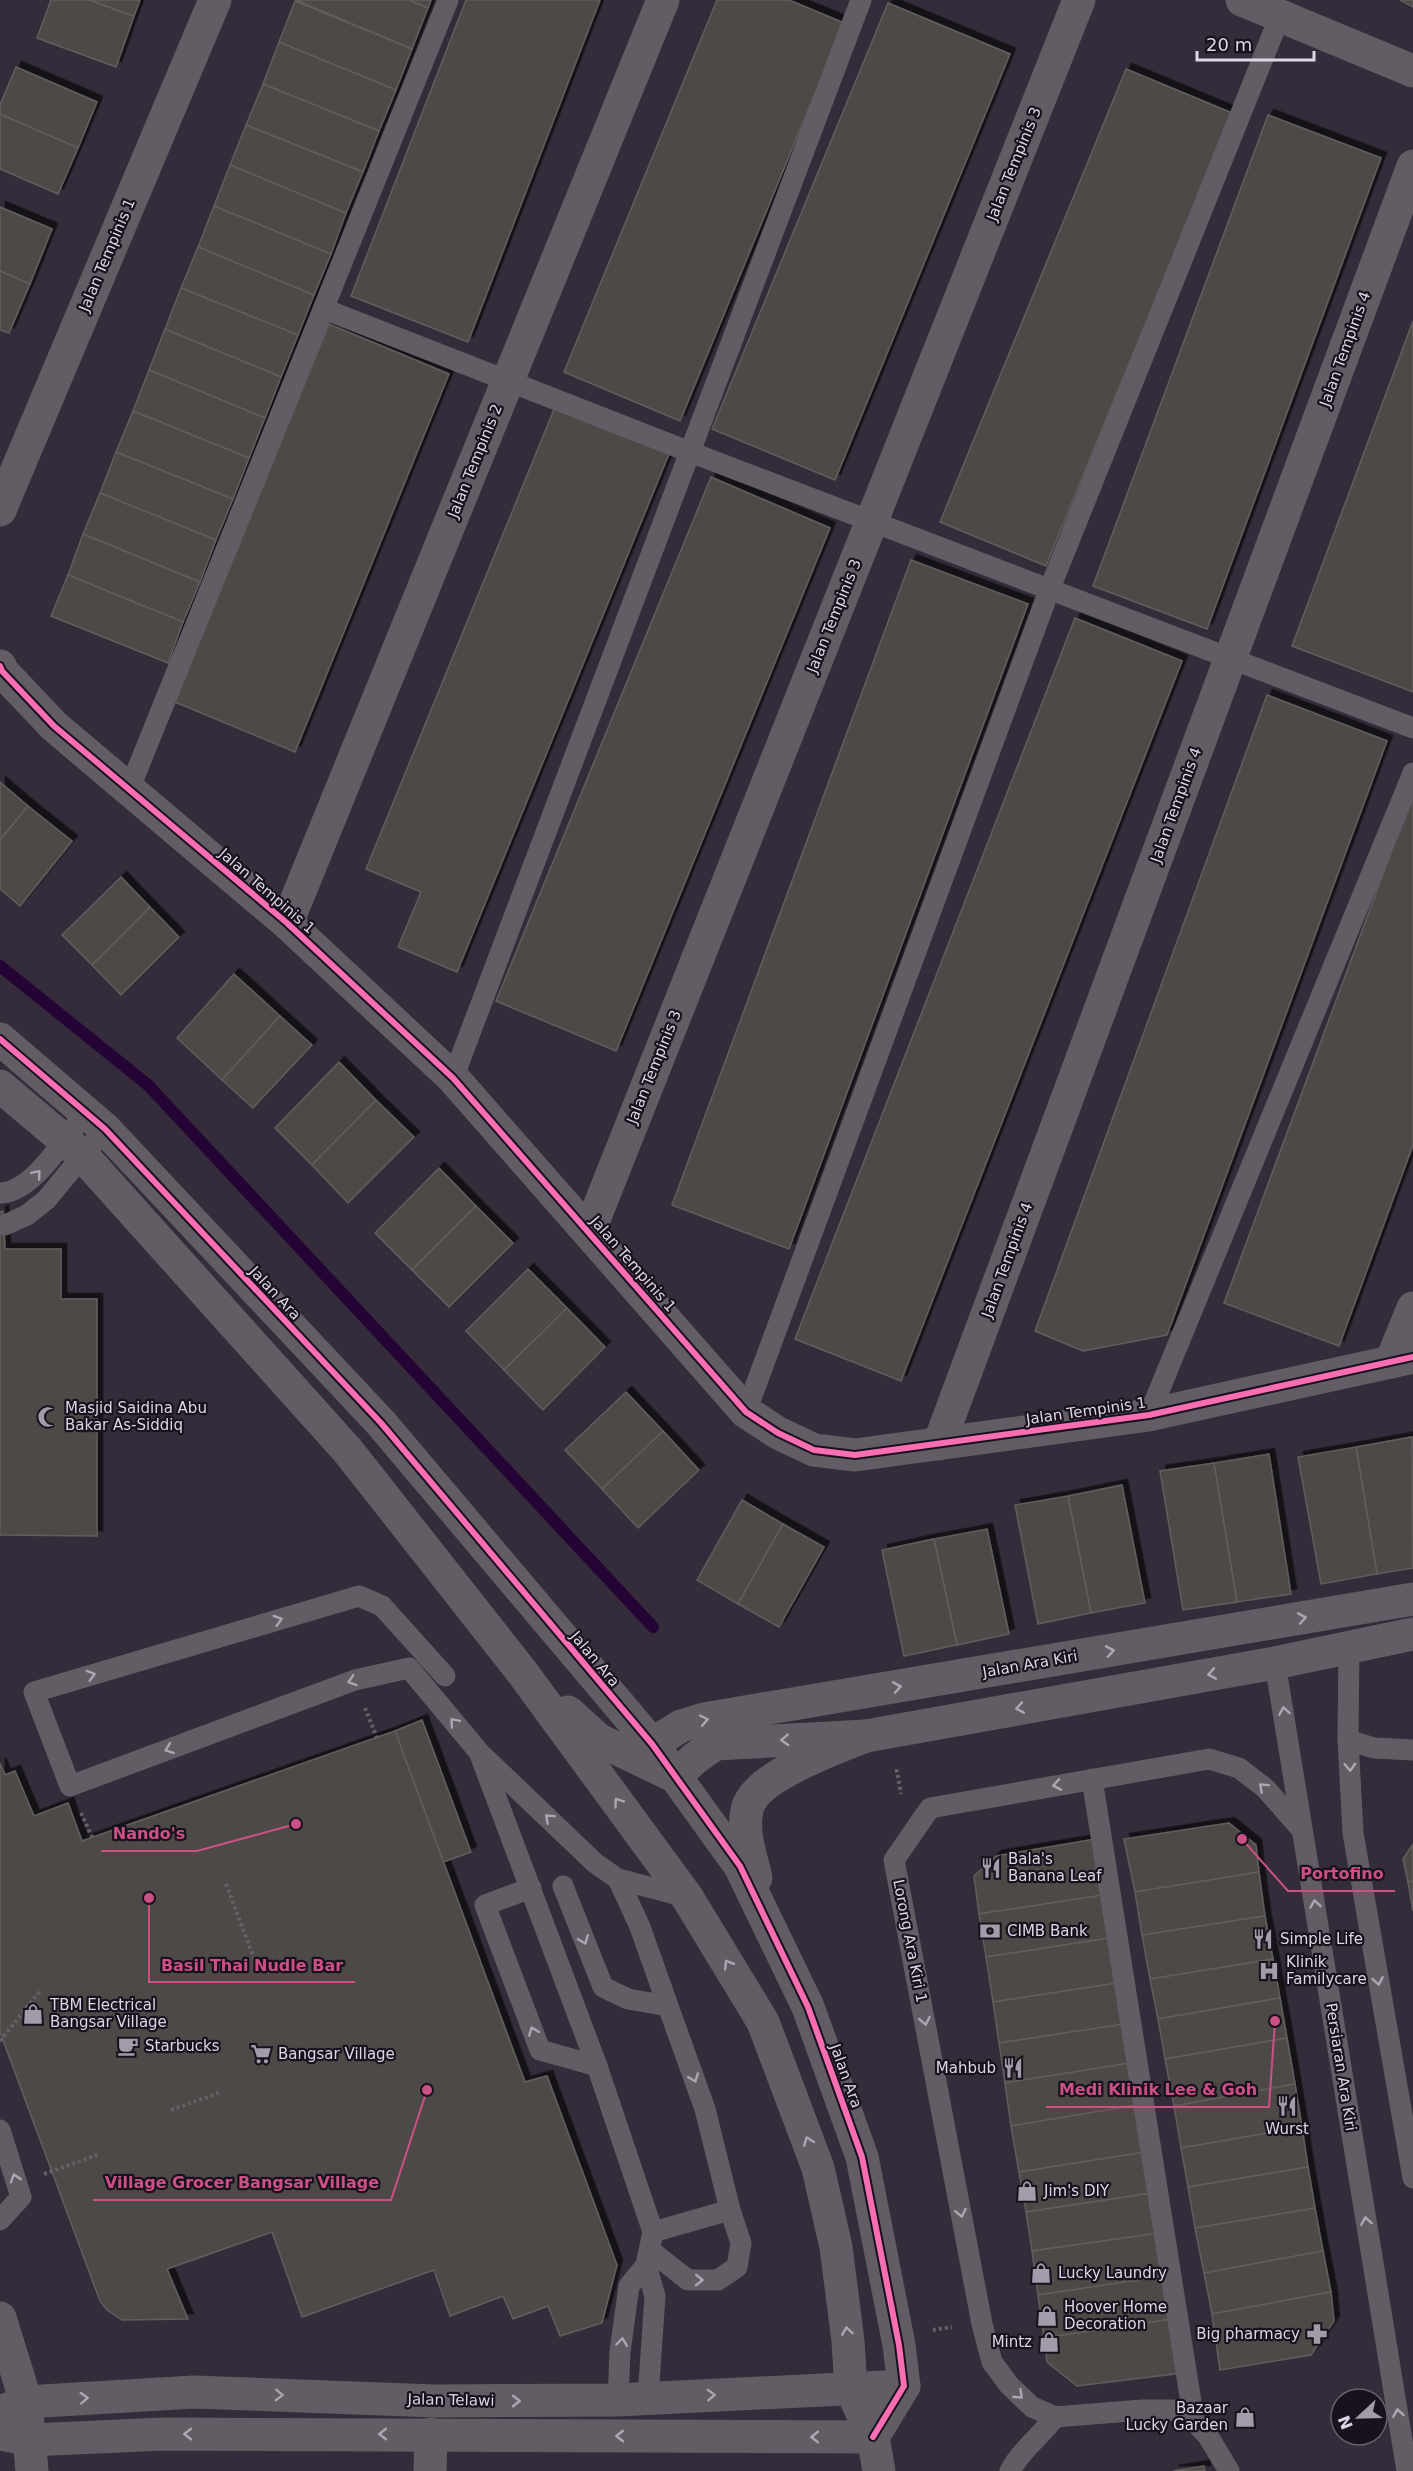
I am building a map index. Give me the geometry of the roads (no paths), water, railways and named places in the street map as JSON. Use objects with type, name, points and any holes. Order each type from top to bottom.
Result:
[{"type":"street","name":"Jalan Tempinis 1","points":[[0,510],[215,0]]},
{"type":"street","name":"Jalan Tempinis 2","points":[[287,923],[663,0]]},
{"type":"street","name":"Jalan Tempinis 3","points":[[589,1232],[1079,0]]},
{"type":"street","points":[[1242,0],[1413,70]]},
{"type":"street","name":"Jalan Tempinis 4","points":[[939,1444],[1413,166]]},
{"type":"street","name":"Jalan Tempinis 1","points":[[0,666],[2,671],[54,726],[287,923],[453,1078],[746,1412],[778,1433],[814,1450],[855,1455],[1149,1415],[1402,1360]]},
{"type":"street","name":"Jalan Ara","points":[[0,1039],[95,1121],[381,1423],[652,1744],[740,1866],[808,2007],[862,2157],[897,2335],[904,2386]]},
{"type":"street","points":[[0,1086],[73,1148],[348,1451],[522,1671],[687,1897],[763,2022],[818,2168],[836,2247],[848,2341],[851,2389],[873,2438],[879,2471]]},
{"type":"street","points":[[1402,1360],[1413,1308]]},
{"type":"street","name":"Jalan Ara Kiri","points":[[652,1744],[681,1726],[704,1719],[1413,1599]]},
{"type":"street","points":[[522,1671],[599,1740],[676,1776],[715,1744],[866,1736],[1275,1663],[1413,1634]]},
{"type":"street","points":[[765,1915],[746,1838],[747,1808],[759,1790],[780,1773],[866,1736]]},
{"type":"street","points":[[0,2318],[21,2448],[163,2434],[873,2438]]},
{"type":"street","points":[[873,2438],[904,2386]]},
{"type":"street","name":"Jalan Telawi","points":[[13,2407],[194,2391],[435,2401],[633,2399],[904,2386]]},
{"type":"street","points":[[430,2471],[431,2434]]},
{"type":"lane","points":[[129,790],[448,0]]},
{"type":"lane","points":[[453,1078],[861,0]]},
{"type":"lane","points":[[746,1412],[1050,588],[1280,16]]},
{"type":"lane","points":[[324,309],[690,452],[1413,728]]},
{"type":"lane","points":[[1149,1415],[1413,773]]},
{"type":"lane","points":[[5,1225],[27,1215],[46,1200],[73,1148],[95,1121]]},
{"type":"lane","points":[[0,1193],[11,1193],[30,1182],[73,1148]]},
{"type":"lane","points":[[446,1676],[382,1606],[359,1596],[34,1692],[70,1786],[355,1680],[409,1668],[479,1752],[595,1863],[618,1879],[687,1897]]},
{"type":"lane","points":[[1349,1646],[1348,1740],[1353,1833],[1413,2178]]},
{"type":"lane","name":"Persiaran Ara Kiri","points":[[1275,1663],[1407,2471]]},
{"type":"lane","points":[[1348,1740],[1374,1748],[1413,1750]]},
{"type":"lane","points":[[479,1752],[597,2067],[650,2249],[655,2296],[633,2399]]},
{"type":"lane","name":"Lorong Ara Kiri 1","points":[[1055,2417],[1032,2407],[1010,2385],[992,2362],[982,2324],[894,1860],[930,1808],[1209,1759],[1239,1768],[1265,1788],[1302,1830]]},
{"type":"lane","points":[[1092,1779],[1194,2421]]},
{"type":"lane","points":[[618,1879],[640,1927],[705,2109],[730,2211],[741,2243],[737,2267],[718,2280],[688,2280],[650,2249]]},
{"type":"lane","points":[[563,1886],[603,1987],[628,1999],[668,2006]]},
{"type":"lane","points":[[531,1888],[486,1905],[490,1916],[540,2050],[597,2067]]},
{"type":"lane","points":[[0,2130],[21,2197],[0,2220]]},
{"type":"lane","points":[[633,2399],[621,2352],[629,2286],[650,2249],[730,2211]]},
{"type":"lane","points":[[1010,2471],[1020,2455],[1043,2433],[1055,2417],[1142,2410],[1173,2410],[1194,2421],[1208,2436],[1229,2471]]},
{"type":"waterway","points":[[0,966],[148,1085],[653,1627]]},
{"type":"place","name":"Masjid Saidina Abu Bakar As-Siddiq","points":[[48,1417]]},
{"type":"place","name":"Nando's","points":[[296,1824]]},
{"type":"place","name":"Portofino","points":[[1242,1839]]},
{"type":"place","name":"Bala's Banana Leaf","points":[[991,1868]]},
{"type":"place","name":"Basil Thai Nudle Bar","points":[[149,1898]]},
{"type":"place","name":"CIMB Bank","points":[[990,1931]]},
{"type":"place","name":"Simple Life","points":[[1263,1939]]},
{"type":"place","name":"Klinik Familycare","points":[[1269,1971]]},
{"type":"place","name":"TBM Electrical Bangsar Village","points":[[33,2014]]},
{"type":"place","name":"Medi Klinik Lee & Goh","points":[[1275,2021]]},
{"type":"place","name":"Starbucks","points":[[128,2046]]},
{"type":"place","name":"Bangsar Village","points":[[261,2054]]},
{"type":"place","name":"Mahbub","points":[[1013,2068]]},
{"type":"place","name":"Village Grocer Bangsar Village","points":[[427,2090]]},
{"type":"place","name":"Wurst","points":[[1287,2106]]},
{"type":"place","name":"Jim's DIY","points":[[1027,2191]]},
{"type":"place","name":"Lucky Laundry","points":[[1041,2273]]},
{"type":"place","name":"Hoover Home Decoration","points":[[1047,2316]]},
{"type":"place","name":"Big pharmacy","points":[[1317,2334]]},
{"type":"place","name":"Mintz","points":[[1049,2342]]},
{"type":"place","name":"Bazaar Lucky Garden","points":[[1245,2417]]}]
